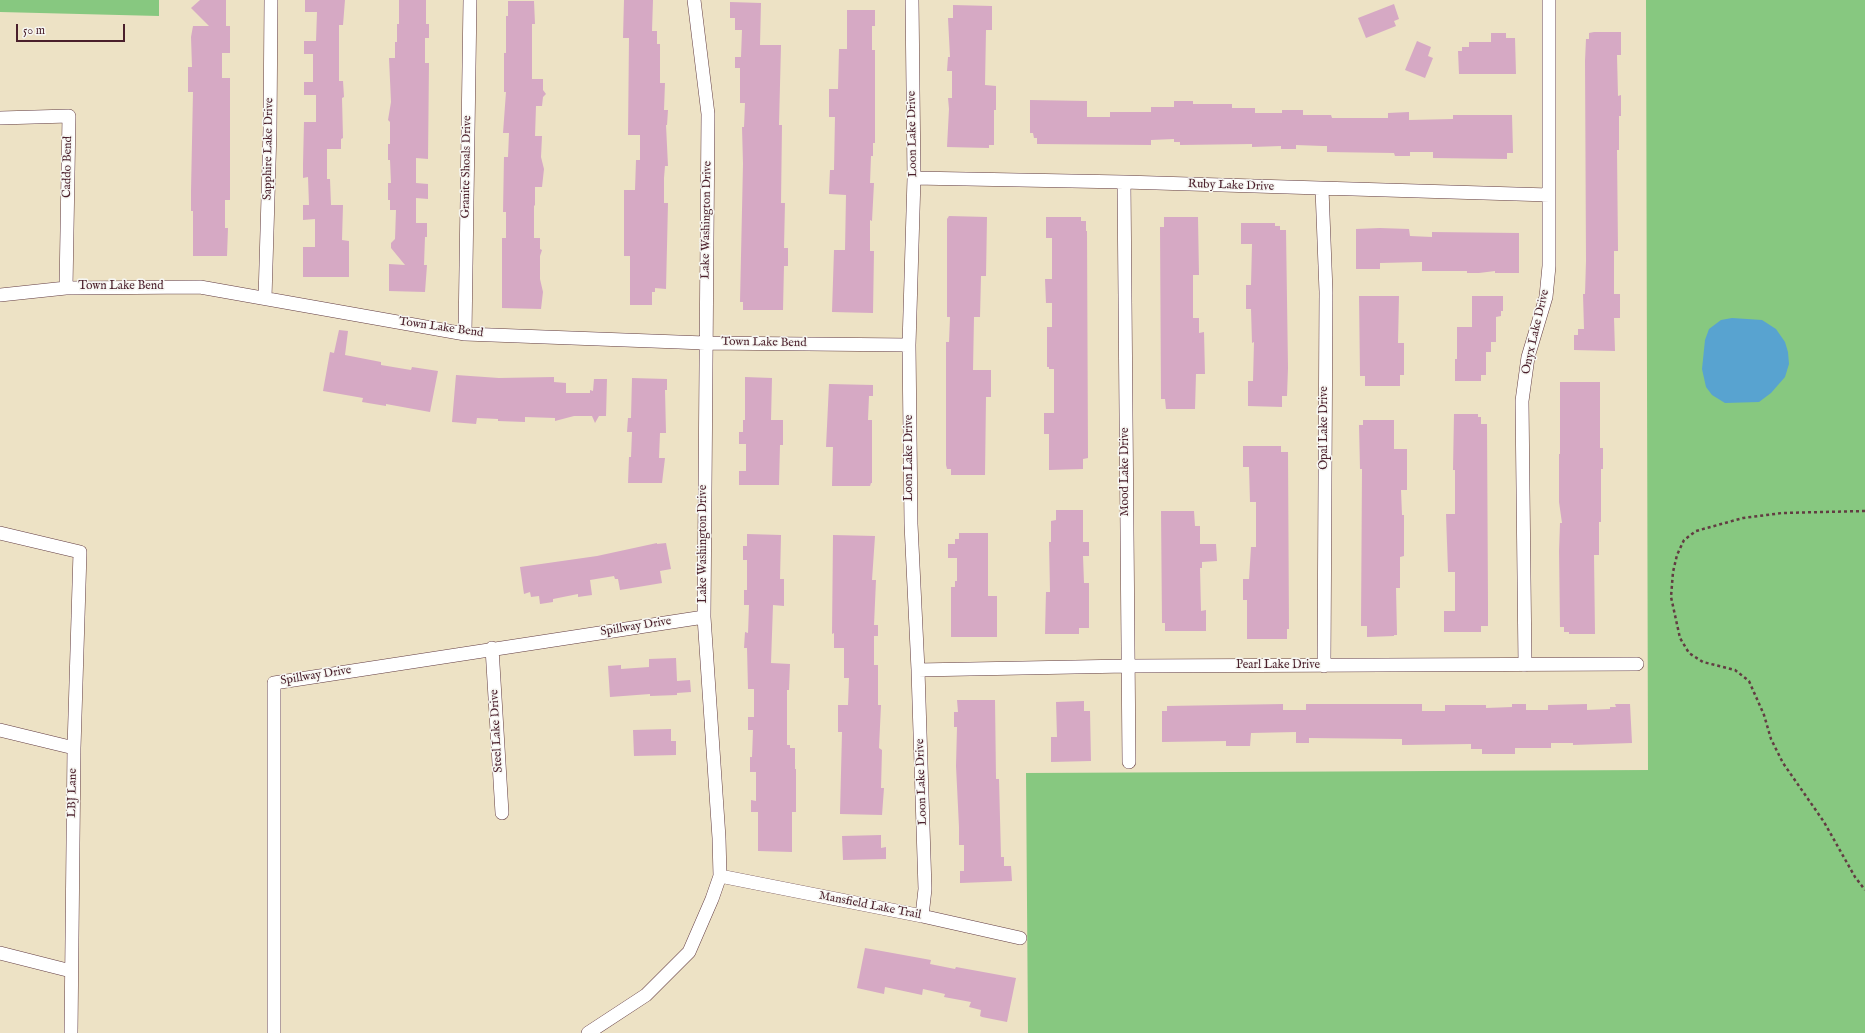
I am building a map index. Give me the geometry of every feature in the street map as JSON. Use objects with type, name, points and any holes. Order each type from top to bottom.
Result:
[{"type":"street","name":"Sapphire Lake Drive","points":[[265,298],[270,130],[271,0]]},
{"type":"street","name":"Granite Shoals Drive","points":[[466,334],[470,0]]},
{"type":"street","name":"Lake Washington Drive","points":[[588,1033],[646,995],[689,952],[712,899],[720,876],[719,838],[704,617],[708,114],[694,0]]},
{"type":"street","name":"Loon Lake Drive","points":[[912,0],[914,178],[910,345],[911,524],[918,670],[925,889],[922,916]]},
{"type":"street","name":"Onyx Lake Drive","points":[[1525,665],[1522,401],[1528,357],[1546,297],[1549,266],[1549,0]]},
{"type":"street","name":"Caddo Bend","points":[[0,118],[69,116],[66,288]]},
{"type":"street","name":"Ruby Lake Drive","points":[[914,178],[1124,182],[1549,195]]},
{"type":"street","name":"Mood Lake Drive","points":[[1124,182],[1129,762]]},
{"type":"street","name":"Opal Lake Drive","points":[[1322,189],[1326,292],[1324,666]]},
{"type":"street","name":"Town Lake Bend","points":[[0,295],[66,288],[200,287],[466,334],[705,343],[910,345]]},
{"type":"street","name":"LBJ Lane","points":[[0,533],[80,552],[74,748],[71,1033]]},
{"type":"street","name":"Spillway Drive","points":[[276,1032],[274,683],[492,648],[704,617]]},
{"type":"street","name":"Steel Lake Drive","points":[[492,648],[502,813]]},
{"type":"street","name":"Pearl Lake Drive","points":[[918,670],[1127,666],[1637,664]]},
{"type":"street","points":[[0,730],[74,748]]},
{"type":"street","name":"Mansfield Lake Trail","points":[[720,876],[922,916],[1020,938]]},
{"type":"street","points":[[0,953],[72,971]]},
{"type":"path","points":[[1865,511],[1782,514],[1751,517],[1696,530],[1684,540],[1677,555],[1673,572],[1671,597],[1680,638],[1689,653],[1703,662],[1735,670],[1749,681],[1764,715],[1771,739],[1783,763],[1824,822],[1865,890]]},
{"type":"green space","points":[[0,0],[159,0],[159,16],[0,12]]},
{"type":"green space","points":[[1646,0],[1865,0],[1865,1033],[1028,1033],[1026,773],[1648,770]]},
{"type":"water","points":[[1732,318],[1762,320],[1776,329],[1785,342],[1789,364],[1785,377],[1771,393],[1759,402],[1725,403],[1712,395],[1706,387],[1702,369],[1705,340],[1709,329],[1721,320]]},
{"type":"building","points":[[200,0],[226,0],[226,26],[230,26],[230,53],[222,53],[222,78],[230,78],[230,200],[225,200],[225,228],[228,228],[227,256],[193,256],[193,211],[191,211],[191,191],[193,92],[188,92],[188,67],[192,67],[191,37],[193,26],[209,26],[191,8]]},
{"type":"building","points":[[305,0],[345,0],[343,25],[339,25],[339,81],[343,81],[344,97],[342,98],[343,138],[341,139],[341,149],[327,149],[327,179],[330,179],[331,205],[343,205],[342,240],[349,241],[349,277],[303,277],[303,247],[315,247],[315,219],[303,220],[303,205],[309,205],[308,177],[303,178],[304,122],[316,122],[316,95],[304,95],[304,82],[313,82],[313,54],[304,54],[304,41],[316,41],[317,12],[305,12]]},
{"type":"building","points":[[399,0],[426,0],[426,24],[429,24],[429,38],[425,38],[425,63],[429,63],[428,159],[416,158],[416,183],[428,184],[428,199],[416,198],[416,223],[427,223],[424,265],[427,265],[425,292],[389,291],[389,264],[405,265],[391,248],[391,243],[395,239],[396,210],[390,210],[390,200],[388,200],[388,183],[391,183],[390,160],[388,160],[390,122],[388,120],[391,102],[389,58],[395,58],[397,24],[399,24]]},
{"type":"building","points":[[624,0],[653,0],[652,31],[657,31],[657,44],[660,44],[660,83],[665,83],[664,110],[668,110],[666,125],[668,166],[665,166],[664,178],[664,203],[668,203],[666,289],[655,288],[655,292],[652,292],[652,305],[630,305],[630,256],[624,256],[624,190],[635,190],[636,160],[640,160],[640,135],[628,135],[629,38],[623,38]]},
{"type":"building","points":[[508,1],[534,1],[535,24],[532,24],[532,79],[543,79],[543,90],[546,94],[543,97],[542,106],[536,106],[535,136],[542,136],[541,157],[544,169],[542,187],[535,187],[534,206],[534,238],[540,238],[540,249],[542,250],[540,256],[540,279],[543,292],[541,309],[502,308],[502,238],[506,238],[506,212],[503,212],[504,157],[508,157],[509,133],[503,133],[506,92],[504,92],[504,53],[506,53],[506,16],[508,16]]},
{"type":"building","points":[[730,2],[761,3],[760,45],[781,45],[779,125],[782,125],[781,203],[785,203],[784,248],[788,248],[788,266],[784,266],[783,310],[743,310],[743,302],[740,302],[743,164],[742,127],[744,127],[745,103],[740,103],[740,68],[735,68],[735,57],[741,57],[742,30],[735,30],[735,18],[730,18]]},
{"type":"building","points":[[1394,4],[1399,19],[1394,21],[1396,26],[1366,38],[1358,18]]},
{"type":"building","points":[[953,5],[992,6],[992,30],[986,30],[985,85],[996,86],[996,110],[994,110],[994,145],[989,145],[989,148],[947,147],[949,109],[948,98],[952,98],[952,71],[947,71],[948,57],[950,57],[948,18],[953,18]]},
{"type":"building","points":[[847,10],[875,10],[875,26],[872,26],[872,50],[875,50],[875,143],[873,143],[873,156],[871,156],[870,183],[874,183],[872,221],[870,220],[870,251],[874,251],[873,313],[832,312],[834,250],[845,250],[846,195],[829,194],[830,170],[834,170],[835,117],[829,117],[829,89],[838,89],[839,49],[847,49]]},
{"type":"building","points":[[1621,32],[1621,55],[1617,55],[1618,96],[1621,95],[1621,116],[1619,116],[1619,150],[1617,150],[1618,251],[1614,251],[1614,294],[1620,294],[1620,318],[1614,318],[1615,351],[1574,350],[1574,335],[1578,335],[1578,329],[1584,329],[1583,294],[1585,294],[1586,261],[1585,61],[1586,39],[1589,39],[1589,33]]},
{"type":"building","points":[[1491,33],[1506,33],[1506,38],[1515,38],[1516,74],[1459,74],[1458,51],[1462,51],[1462,47],[1469,47],[1469,42],[1491,42]]},
{"type":"building","points":[[1417,41],[1431,47],[1428,56],[1433,58],[1425,78],[1405,70]]},
{"type":"building","points":[[1030,100],[1087,101],[1087,117],[1110,117],[1110,112],[1151,112],[1151,107],[1174,107],[1174,101],[1193,101],[1193,104],[1232,104],[1232,108],[1255,108],[1255,113],[1282,113],[1282,110],[1303,110],[1303,115],[1331,115],[1332,118],[1388,118],[1388,113],[1409,112],[1409,120],[1453,119],[1453,115],[1512,115],[1513,153],[1507,153],[1507,159],[1433,158],[1433,152],[1410,152],[1410,156],[1395,156],[1394,153],[1327,152],[1327,146],[1296,145],[1296,149],[1281,149],[1281,146],[1252,147],[1252,144],[1180,145],[1180,142],[1174,142],[1174,139],[1151,140],[1151,145],[1037,144],[1037,138],[1034,138],[1033,133],[1030,133]]},
{"type":"building","points":[[949,216],[987,217],[986,276],[981,276],[980,317],[974,317],[973,370],[991,370],[991,397],[986,397],[985,475],[951,475],[951,469],[947,469],[946,465],[946,342],[949,342],[950,317],[947,317],[947,219]]},
{"type":"building","points":[[1046,217],[1081,217],[1081,221],[1086,221],[1088,458],[1083,459],[1083,469],[1049,470],[1049,434],[1044,434],[1044,413],[1054,413],[1054,369],[1049,369],[1049,367],[1047,367],[1047,327],[1052,327],[1052,303],[1046,303],[1045,279],[1052,279],[1052,238],[1046,238]]},
{"type":"building","points":[[1164,217],[1198,217],[1199,275],[1193,275],[1193,318],[1199,318],[1199,333],[1204,332],[1205,374],[1196,374],[1195,409],[1166,409],[1165,399],[1161,399],[1160,227],[1164,227]]},
{"type":"building","points":[[1241,223],[1275,223],[1275,226],[1280,226],[1280,230],[1286,230],[1288,368],[1287,396],[1282,396],[1282,407],[1248,406],[1248,381],[1253,381],[1254,342],[1252,343],[1251,309],[1246,309],[1246,285],[1251,285],[1252,244],[1241,244]]},
{"type":"building","points":[[1356,229],[1409,229],[1410,236],[1432,237],[1432,232],[1519,233],[1519,273],[1495,273],[1495,271],[1467,273],[1467,271],[1422,271],[1422,262],[1380,263],[1380,269],[1356,269]]},
{"type":"building","points":[[1359,296],[1399,296],[1398,343],[1404,343],[1404,375],[1400,375],[1400,386],[1365,386],[1365,376],[1360,376]]},
{"type":"building","points":[[1472,296],[1503,296],[1503,311],[1501,311],[1501,316],[1496,317],[1496,342],[1491,342],[1491,352],[1486,352],[1486,375],[1481,375],[1481,381],[1455,381],[1457,327],[1472,327]]},
{"type":"building","points":[[339,330],[348,331],[345,355],[381,362],[381,365],[411,370],[412,367],[438,371],[430,412],[386,404],[386,406],[362,402],[363,398],[323,391],[330,352],[334,353]]},
{"type":"building","points":[[456,375],[499,378],[554,377],[554,382],[566,383],[566,393],[590,393],[590,390],[593,391],[594,379],[607,379],[606,416],[599,416],[595,423],[592,416],[574,416],[555,421],[555,418],[525,417],[525,422],[498,421],[498,419],[477,418],[476,424],[452,422]]},
{"type":"building","points":[[745,377],[772,378],[771,420],[783,420],[783,445],[780,445],[779,485],[739,485],[739,471],[746,471],[746,444],[739,444],[739,432],[743,432],[743,420],[745,420]]},
{"type":"building","points":[[632,378],[667,379],[667,390],[665,390],[666,433],[660,433],[659,458],[665,458],[662,483],[628,483],[632,432],[627,432],[628,418],[631,418]]},
{"type":"building","points":[[1560,382],[1600,382],[1600,448],[1603,448],[1603,469],[1601,469],[1601,522],[1599,522],[1599,555],[1594,555],[1595,634],[1569,634],[1569,632],[1564,632],[1564,627],[1560,627],[1559,551],[1560,523],[1562,523],[1559,502]]},
{"type":"building","points":[[829,384],[873,385],[873,396],[869,396],[868,420],[872,420],[872,483],[870,486],[832,486],[833,447],[826,447]]},
{"type":"building","points":[[1454,414],[1478,414],[1478,417],[1481,417],[1481,424],[1487,424],[1488,626],[1481,626],[1481,632],[1444,632],[1444,611],[1455,611],[1455,572],[1448,572],[1446,514],[1455,514],[1455,470],[1453,470]]},
{"type":"building","points":[[1363,420],[1394,420],[1394,449],[1407,449],[1407,490],[1401,490],[1402,515],[1404,515],[1404,556],[1400,557],[1400,588],[1396,588],[1397,635],[1394,636],[1367,637],[1367,626],[1361,626],[1362,469],[1360,469],[1359,425],[1363,425]]},
{"type":"building","points":[[1243,446],[1281,446],[1281,452],[1288,452],[1289,629],[1287,629],[1287,639],[1247,639],[1247,600],[1243,600],[1243,579],[1249,579],[1251,547],[1256,547],[1256,502],[1250,502],[1249,467],[1243,467]]},
{"type":"building","points":[[1056,510],[1083,510],[1083,542],[1089,542],[1089,556],[1083,556],[1084,583],[1089,583],[1089,628],[1079,628],[1079,634],[1045,634],[1046,592],[1050,592],[1049,542],[1051,542],[1051,521],[1056,520]]},
{"type":"building","points":[[1161,511],[1194,511],[1195,526],[1200,526],[1200,544],[1216,544],[1217,561],[1202,562],[1202,568],[1200,568],[1201,611],[1206,610],[1206,631],[1165,631],[1165,623],[1162,623]]},
{"type":"building","points":[[959,533],[988,533],[988,596],[997,596],[997,637],[951,637],[951,587],[955,587],[955,581],[957,581],[957,558],[948,558],[948,544],[955,544],[955,539],[959,539]]},
{"type":"building","points":[[747,534],[781,535],[780,579],[784,579],[784,606],[773,605],[771,663],[790,664],[789,690],[787,690],[787,745],[790,745],[790,748],[795,748],[796,769],[796,812],[792,812],[792,852],[758,851],[758,812],[751,812],[751,800],[756,801],[756,772],[750,772],[753,730],[748,730],[748,717],[754,717],[754,689],[748,689],[747,648],[744,648],[745,632],[748,633],[749,605],[744,605],[744,590],[747,590],[747,560],[743,560],[743,546],[747,546]]},
{"type":"building","points":[[833,535],[875,536],[872,580],[876,580],[874,625],[878,625],[878,636],[874,636],[874,665],[878,665],[878,705],[881,705],[879,748],[882,750],[881,788],[884,788],[882,815],[840,814],[842,732],[838,732],[838,705],[848,705],[849,678],[844,678],[844,648],[834,648],[834,633],[832,634]]},
{"type":"building","points":[[657,543],[666,543],[671,569],[660,571],[662,583],[620,590],[618,579],[615,579],[614,576],[590,580],[592,595],[578,597],[578,594],[553,599],[553,602],[540,604],[539,596],[531,597],[530,592],[524,594],[520,567],[597,556]]},
{"type":"building","points":[[676,658],[677,681],[690,680],[691,692],[677,693],[677,695],[650,696],[650,694],[610,697],[608,666],[621,665],[621,669],[649,667],[649,659]]},
{"type":"building","points":[[957,700],[995,700],[996,779],[999,779],[1001,857],[1004,857],[1004,866],[1011,866],[1012,881],[960,883],[960,871],[964,871],[964,845],[959,845],[956,766],[957,727],[954,727],[954,712],[958,712]]},
{"type":"building","points":[[1084,701],[1084,711],[1090,711],[1091,761],[1051,762],[1051,737],[1057,737],[1056,702]]},
{"type":"building","points":[[1283,704],[1283,710],[1306,710],[1306,704],[1422,704],[1422,711],[1445,711],[1445,705],[1486,705],[1486,708],[1512,707],[1512,704],[1526,704],[1526,710],[1548,710],[1548,705],[1587,704],[1587,710],[1610,709],[1610,707],[1616,707],[1615,704],[1630,704],[1632,743],[1573,745],[1573,743],[1551,743],[1551,748],[1515,748],[1515,754],[1482,754],[1482,749],[1471,749],[1471,744],[1402,745],[1402,739],[1309,738],[1309,743],[1296,743],[1296,732],[1251,733],[1250,746],[1226,746],[1226,741],[1162,742],[1162,711],[1167,711],[1167,706]]},
{"type":"building","points":[[671,729],[671,741],[676,741],[676,755],[634,756],[633,730]]},
{"type":"building","points":[[881,835],[881,848],[886,847],[886,859],[843,860],[842,836]]},
{"type":"building","points":[[865,948],[931,960],[930,964],[955,969],[956,967],[1016,978],[1007,1022],[980,1016],[981,1010],[969,1007],[971,1002],[944,997],[945,994],[923,989],[922,995],[885,987],[884,994],[857,988]]}]
